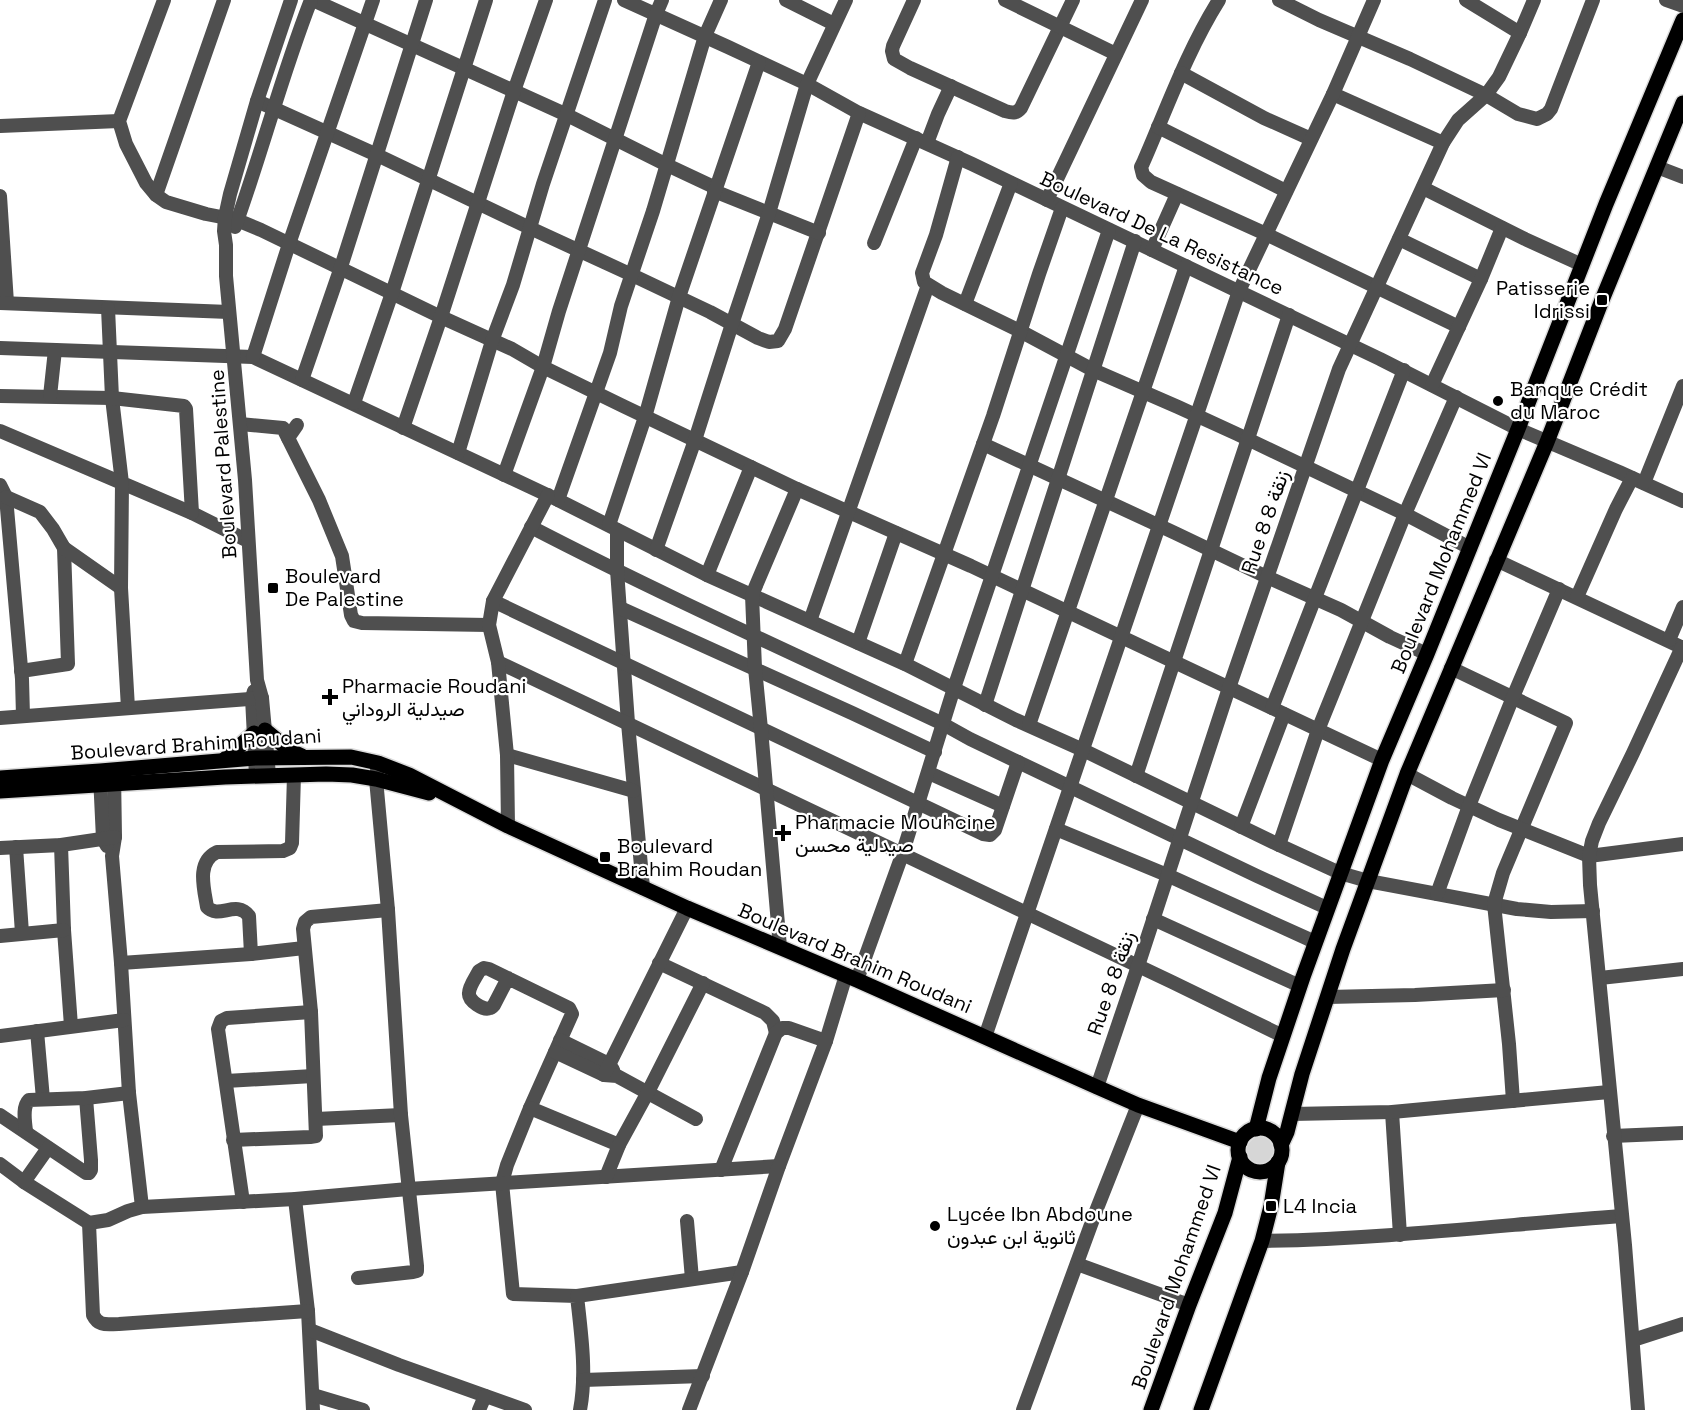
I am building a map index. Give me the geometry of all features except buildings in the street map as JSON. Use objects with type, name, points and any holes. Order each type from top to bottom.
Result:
[{"type":"main road","name":"Boulevard Mohammed VI","points":[[1256,1129],[1269,1078],[1315,942],[1382,760],[1683,20]]},
{"type":"main road","points":[[1281,1145],[1347,939],[1407,774],[1547,442],[1602,300],[1683,103]]},
{"type":"main road","points":[[224,760],[259,732],[302,756]]},
{"type":"main road","name":"Boulevard Brahim Roudani","points":[[0,791],[224,760],[302,756],[351,757],[378,763],[408,775],[508,826],[687,908],[1240,1150]]},
{"type":"main road","name":"Boulevard Brahim Roudani","points":[[0,778],[352,775],[376,779],[458,801]]},
{"type":"main road","points":[[1201,1410],[1262,1241],[1271,1206],[1278,1162],[1282,1154],[1281,1145],[1275,1134],[1262,1128],[1246,1134],[1240,1150],[1243,1163],[1248,1168],[1261,1172],[1268,1171],[1278,1162]]},
{"type":"main road","name":"Boulevard Mohammed VI","points":[[1151,1410],[1188,1305],[1225,1213],[1240,1150]]},
{"type":"street","points":[[164,0],[119,121],[126,144],[146,183],[156,195],[166,202],[231,219],[341,267],[797,489],[992,576],[1382,760]]},
{"type":"street","points":[[156,195],[224,0]]},
{"type":"street","name":"Boulevard Palestine","points":[[262,776],[240,424],[226,276],[226,245],[257,101],[291,0]]},
{"type":"street","points":[[312,0],[567,114],[715,190],[819,233]]},
{"type":"street","name":"Boulevard Palestine","points":[[231,219],[274,108],[292,51],[312,0]]},
{"type":"street","points":[[253,357],[289,244],[373,0]]},
{"type":"street","points":[[302,380],[341,267],[426,0]]},
{"type":"street","points":[[354,403],[392,293],[486,0]]},
{"type":"street","points":[[403,428],[546,0]]},
{"type":"street","points":[[458,453],[492,340],[513,285],[543,184],[605,0]]},
{"type":"street","name":"Boulevard De La Resistance","points":[[624,0],[807,84],[859,113],[922,140],[1404,370],[1518,429],[1683,501]]},
{"type":"street","points":[[504,475],[543,367],[558,311],[662,0]]},
{"type":"street","points":[[508,826],[507,755],[498,662],[489,624],[493,601],[531,527],[553,497],[573,455],[597,393],[610,353],[621,306],[667,165],[705,36],[721,0]]},
{"type":"street","points":[[786,0],[834,24]]},
{"type":"street","points":[[656,550],[695,440],[769,213],[807,84],[846,0]]},
{"type":"street","points":[[914,0],[896,39],[892,56],[901,64],[1014,113],[1022,108],[1073,0]]},
{"type":"street","points":[[1047,200],[1142,0]]},
{"type":"street","points":[[1219,0],[1197,38],[1143,163],[1142,172],[1146,178],[1459,327]]},
{"type":"street","points":[[1279,0],[1305,5],[1357,36],[1486,95],[1524,116],[1537,119],[1551,109],[1593,0]]},
{"type":"street","points":[[985,1037],[1239,291],[1333,94],[1374,0]]},
{"type":"street","points":[[1466,0],[1520,33]]},
{"type":"street","name":"Rue 8 8 زنقة","points":[[1097,1087],[1229,688],[1339,369],[1423,188],[1432,163],[1458,120],[1486,95],[1499,77],[1534,0]]},
{"type":"street","points":[[1666,0],[1683,6]]},
{"type":"street","points":[[1012,1],[1116,54]]},
{"type":"street","points":[[643,888],[613,527],[679,297],[759,63]]},
{"type":"street","points":[[1181,73],[1264,118],[1311,139]]},
{"type":"street","points":[[874,243],[922,140],[951,86]]},
{"type":"street","points":[[1333,94],[1443,143]]},
{"type":"street","points":[[257,101],[632,274],[764,341],[774,342],[778,341],[785,329],[859,113]]},
{"type":"street","points":[[0,126],[119,121]]},
{"type":"street","points":[[1158,127],[1286,191]]},
{"type":"street","points":[[958,158],[936,235],[922,273],[928,285],[1093,370],[1197,415],[1405,514],[1470,548]]},
{"type":"street","points":[[1657,167],[1683,177]]},
{"type":"street","points":[[146,183],[162,177]]},
{"type":"street","points":[[965,304],[1011,183]]},
{"type":"street","points":[[1423,188],[1582,265]]},
{"type":"street","points":[[1152,250],[1177,194]]},
{"type":"street","points":[[0,196],[3,303],[229,312]]},
{"type":"street","points":[[905,664],[983,444],[1062,208]]},
{"type":"street","points":[[1432,385],[1502,228]]},
{"type":"street","points":[[689,1410],[826,1041],[902,855],[954,688],[1109,230]]},
{"type":"street","points":[[1399,239],[1481,279]]},
{"type":"street","points":[[985,705],[1135,241]]},
{"type":"street","points":[[1029,725],[1185,266]]},
{"type":"street","points":[[810,621],[928,285]]},
{"type":"street","points":[[108,308],[112,398],[122,483],[121,588],[128,708]]},
{"type":"street","points":[[1136,776],[1289,315]]},
{"type":"street","points":[[0,348],[253,357],[553,497],[707,575],[905,664],[985,705],[1340,873],[1368,881],[1534,912],[1593,911]]},
{"type":"street","points":[[50,396],[55,350]]},
{"type":"street","points":[[1241,827],[1314,598],[1404,370]]},
{"type":"street","points":[[1577,597],[1616,509],[1638,481],[1683,386]]},
{"type":"street","points":[[0,396],[112,398],[182,405],[185,407],[192,513]]},
{"type":"street","points":[[1279,845],[1318,730],[1405,514],[1456,397]]},
{"type":"street","points":[[240,424],[283,428],[319,500],[342,556],[351,615],[354,621],[362,623],[489,624]]},
{"type":"street","points":[[288,438],[297,425]]},
{"type":"street","points":[[0,431],[192,513],[248,541]]},
{"type":"street","points":[[983,444],[1314,598],[1427,654]]},
{"type":"street","points":[[707,575],[751,467]]},
{"type":"street","points":[[780,947],[755,668],[752,595],[797,489]]},
{"type":"street","points":[[3,491],[40,512],[64,548],[121,588]]},
{"type":"street","points":[[3,491],[21,670],[23,716]]},
{"type":"street","points":[[531,527],[754,636],[1327,908]]},
{"type":"street","points":[[858,643],[896,533]]},
{"type":"street","points":[[21,670],[68,664],[64,548]]},
{"type":"street","points":[[1496,560],[1682,647],[1599,823],[1589,856],[1638,1410]]},
{"type":"street","points":[[1437,894],[1469,806],[1559,589]]},
{"type":"street","points":[[493,601],[987,835],[995,831],[1018,762]]},
{"type":"street","points":[[1669,640],[1683,607]]},
{"type":"street","points":[[620,608],[935,752]]},
{"type":"street","points":[[498,662],[1283,1036]]},
{"type":"street","points":[[1451,668],[1566,723],[1521,829],[1496,892],[1494,904],[1513,1101]]},
{"type":"street","points":[[0,717],[257,698]]},
{"type":"street","points":[[507,755],[634,791]]},
{"type":"street","points":[[358,1278],[417,1271],[401,1115],[388,910],[376,779],[378,763]]},
{"type":"street","points":[[928,773],[1003,806]]},
{"type":"street","points":[[251,954],[247,913],[239,909],[214,912],[207,907],[202,874],[204,865],[210,855],[217,852],[283,851],[290,848],[294,774]]},
{"type":"street","points":[[1407,774],[1469,806],[1589,856],[1683,844]]},
{"type":"street","points":[[107,777],[109,838],[121,963],[129,1093],[142,1207]]},
{"type":"street","points":[[1056,829],[1167,874],[1315,942]]},
{"type":"street","points":[[0,848],[109,838]]},
{"type":"street","points":[[61,844],[71,1026]]},
{"type":"street","points":[[16,847],[22,933]]},
{"type":"street","points":[[610,1072],[659,963],[687,908]]},
{"type":"street","points":[[233,1140],[316,1136],[311,1012],[303,929],[305,922],[311,917],[388,910]]},
{"type":"street","points":[[1153,919],[1300,986]]},
{"type":"street","points":[[0,936],[64,930]]},
{"type":"street","points":[[121,963],[304,948]]},
{"type":"street","points":[[659,963],[765,1013],[772,1021],[776,1033]]},
{"type":"street","points":[[1600,978],[1683,969]]},
{"type":"street","points":[[508,978],[572,1010],[530,1108],[502,1183],[513,1294],[577,1296],[742,1272]]},
{"type":"street","points":[[606,1177],[619,1145],[703,983]]},
{"type":"street","points":[[1328,997],[1504,990]]},
{"type":"street","points":[[243,1202],[218,1029],[221,1021],[227,1018],[311,1012]]},
{"type":"street","points":[[0,1036],[124,1020]]},
{"type":"street","points":[[721,1170],[776,1033],[782,1028],[789,1028],[826,1041]]},
{"type":"street","points":[[37,1031],[43,1099]]},
{"type":"street","points":[[558,1046],[696,1119]]},
{"type":"street","points":[[226,1082],[313,1076]]},
{"type":"street","points":[[1292,1114],[1392,1112],[1609,1092]]},
{"type":"street","points":[[26,1131],[27,1102],[129,1093]]},
{"type":"street","points":[[0,1115],[89,1173],[91,1160],[86,1098]]},
{"type":"street","points":[[1023,1410],[1138,1105]]},
{"type":"street","points":[[530,1108],[619,1145]]},
{"type":"street","points":[[1392,1112],[1400,1235]]},
{"type":"street","points":[[316,1119],[401,1115]]},
{"type":"street","points":[[1613,1136],[1683,1133]]},
{"type":"street","points":[[24,1182],[48,1148]]},
{"type":"street","points":[[0,1164],[88,1223],[108,1220],[142,1207],[295,1199],[408,1189],[779,1166]]},
{"type":"street","points":[[295,1199],[310,1330],[313,1410]]},
{"type":"street","points":[[1262,1241],[1400,1235],[1621,1216]]},
{"type":"street","points":[[687,1221],[692,1279]]},
{"type":"street","points":[[88,1223],[93,1315],[101,1324],[308,1311]]},
{"type":"street","points":[[1077,1264],[1188,1305]]},
{"type":"street","points":[[577,1296],[583,1380],[580,1410]]},
{"type":"street","points":[[1633,1340],[1683,1324]]},
{"type":"street","points":[[310,1330],[517,1409]]},
{"type":"street","points":[[583,1380],[703,1376]]},
{"type":"street","points":[[313,1395],[363,1410]]},
{"type":"street","points":[[478,1410],[485,1396]]},
{"type":"shaded area","points":[[1262,1136],[1274,1140],[1278,1152],[1274,1164],[1262,1168],[1250,1164],[1246,1152],[1250,1140]]},
{"type":"place","name":"Patisserie Idrissi","points":[[1602,300]]},
{"type":"place","name":"Banque Crédit du Maroc","points":[[1498,401]]},
{"type":"place","name":"Boulevard De Palestine","points":[[273,588]]},
{"type":"place","name":"Pharmacie Roudani صيدلية الروداني","points":[[330,697]]},
{"type":"place","name":"Pharmacie Mouhcine صيدلية محسن","points":[[783,833]]},
{"type":"place","name":"Boulevard Brahim Roudan","points":[[605,857]]},
{"type":"place","name":"L4 Incia","points":[[1271,1206]]},
{"type":"place","name":"Lycée Ibn Abdoune ثانوية ابن عبدون","points":[[935,1226]]}]
